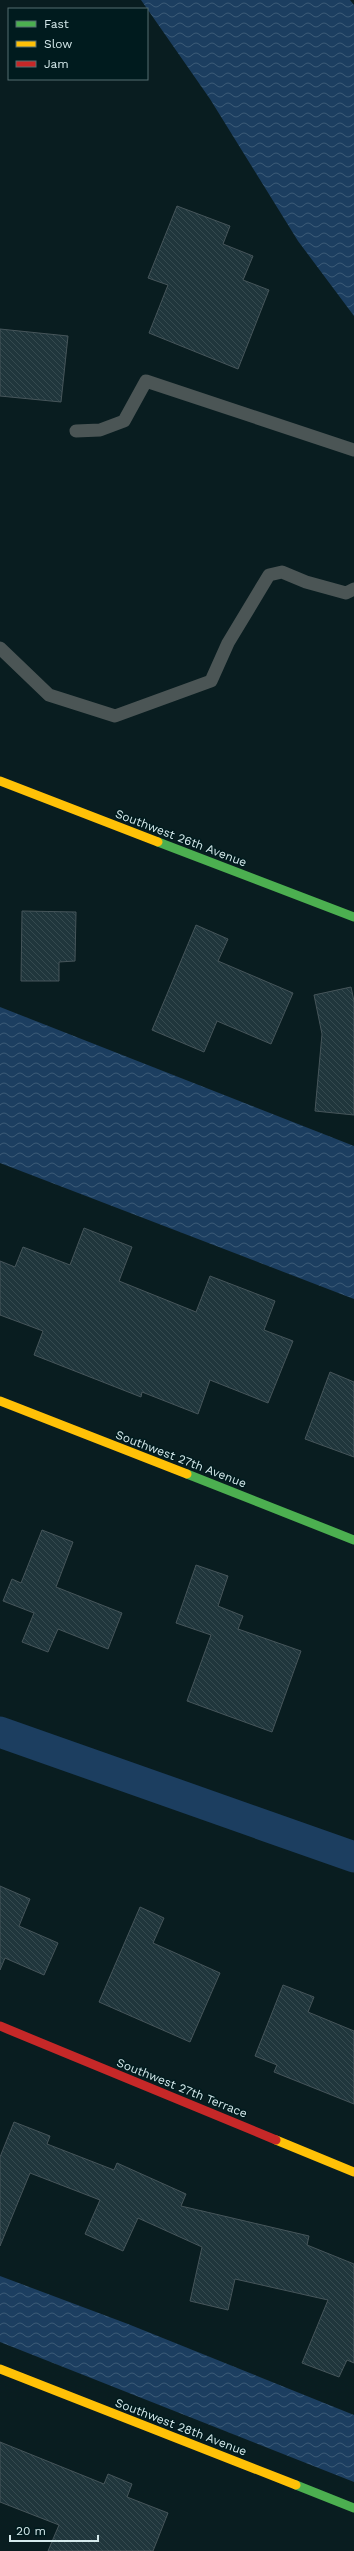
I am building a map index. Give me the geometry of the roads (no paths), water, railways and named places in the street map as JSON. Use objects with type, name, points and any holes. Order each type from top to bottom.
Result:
[{"type":"street","name":"Southwest 26th Avenue","points":[[0,781],[354,917]]},
{"type":"street","name":"Southwest 27th Avenue","points":[[0,1401],[354,1540]]},
{"type":"street","name":"Southwest 27th Terrace","points":[[0,2026],[354,2172]]},
{"type":"street","name":"Southwest 28th Avenue","points":[[0,2369],[354,2508]]},
{"type":"lane","points":[[76,431],[100,430],[124,421],[146,381],[354,450]]},
{"type":"lane","points":[[0,648],[49,695],[115,716],[211,681],[228,643],[270,575],[282,572],[306,582],[346,593],[354,590]]},
{"type":"water","points":[[141,0],[350,0],[354,5],[354,316],[298,241],[210,99]]},
{"type":"water","points":[[0,1007],[354,1146],[354,1299],[0,1163]]},
{"type":"water","points":[[0,2276],[128,2324],[354,2415],[354,2482],[0,2342]]},
{"type":"waterway","points":[[0,1732],[354,1857]]}]
